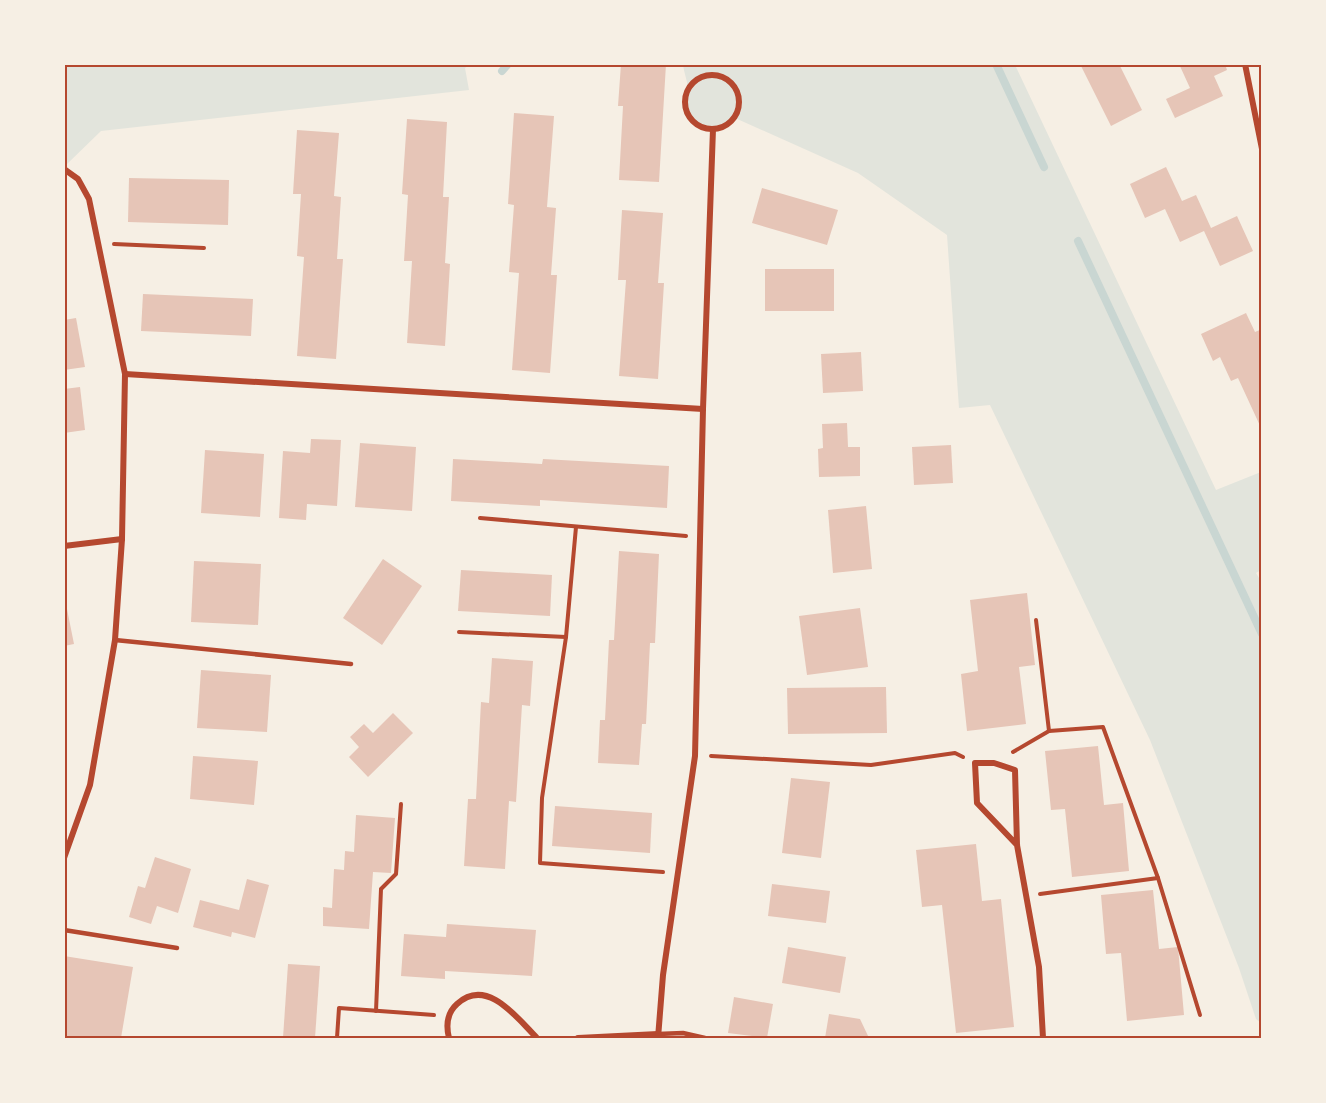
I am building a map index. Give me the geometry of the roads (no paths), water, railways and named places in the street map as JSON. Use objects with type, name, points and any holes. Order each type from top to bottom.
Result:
[{"type":"street","points":[[1245,64],[1262,149]]},
{"type":"street","points":[[709,75],[718,75],[733,84],[739,100],[735,118],[721,127],[712,129],[696,123],[690,116],[686,99],[693,83],[709,75]]},
{"type":"street","points":[[578,1038],[658,1036],[663,975],[695,756],[712,129]]},
{"type":"street","points":[[64,169],[78,179],[89,199],[125,374],[122,539],[115,640],[90,784],[64,858]]},
{"type":"street","points":[[125,374],[703,409]]},
{"type":"street","points":[[64,546],[122,539]]},
{"type":"street","points":[[1017,845],[977,803],[975,763],[994,763],[1015,770],[1017,845],[1039,967],[1043,1038]]},
{"type":"street","points":[[449,1038],[447,1026],[449,1016],[459,1002],[476,995],[492,997],[500,1002],[537,1038]]},
{"type":"lane","points":[[115,640],[351,664]]},
{"type":"lane","points":[[64,930],[177,948]]},
{"type":"lane","points":[[658,1036],[683,1033],[705,1038]]},
{"type":"waterway","points":[[502,71],[508,64]]},
{"type":"waterway","points":[[996,64],[1044,167]]},
{"type":"waterway","points":[[1078,241],[1262,634]]}]
